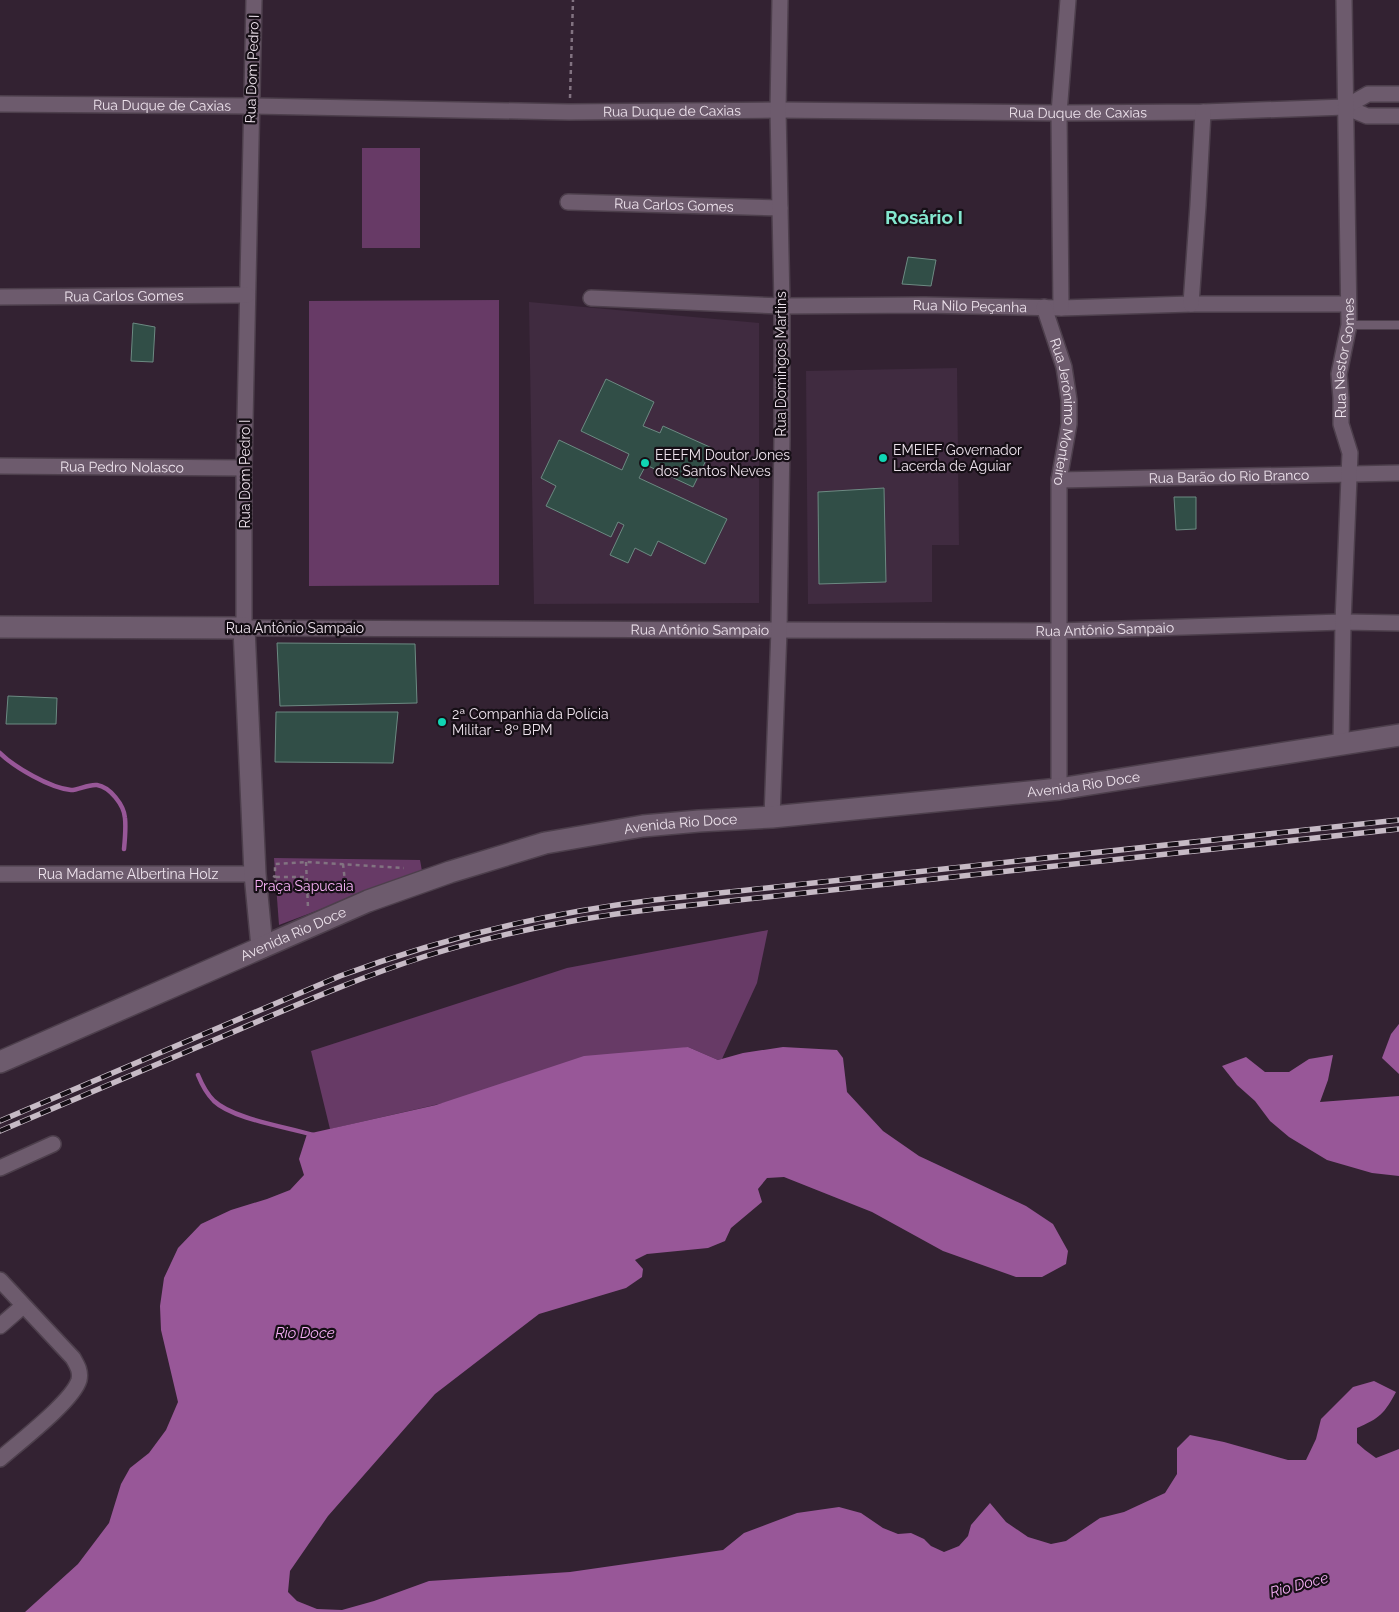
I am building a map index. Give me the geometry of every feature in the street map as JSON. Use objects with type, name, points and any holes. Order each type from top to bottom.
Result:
[{"type":"street","name":"Rua Dom Pedro I","points":[[254,0],[250,106],[244,468],[244,628],[265,876],[262,947]]},
{"type":"street","name":"Rua Domingos Martins","points":[[772,817],[779,630],[782,306],[778,110],[780,0]]},
{"type":"street","points":[[1061,308],[1059,113],[1068,0]]},
{"type":"street","name":"Rua Nestor Gomes","points":[[1341,745],[1342,622],[1350,452],[1340,424],[1341,398],[1339,374],[1349,325],[1344,0]]},
{"type":"street","name":"Rua Duque de Caxias","points":[[1345,107],[1368,94],[1399,94]]},
{"type":"street","name":"Rua Duque de Caxias","points":[[0,104],[250,106],[569,112],[778,110],[1059,113],[1203,112],[1345,107],[1367,116],[1399,116]]},
{"type":"street","points":[[1191,304],[1203,112]]},
{"type":"street","name":"Rua Carlos Gomes","points":[[568,202],[780,208]]},
{"type":"street","name":"Rua Carlos Gomes","points":[[0,297],[247,295]]},
{"type":"street","name":"Rua Nilo Peçanha","points":[[591,298],[782,306],[925,305],[1061,308],[1191,304],[1348,304]]},
{"type":"street","name":"Rua Jerônimo Monteiro","points":[[1044,307],[1064,367],[1069,400],[1069,424],[1059,480],[1059,789]]},
{"type":"street","name":"Rua Pedro Nolasco","points":[[0,466],[244,468]]},
{"type":"street","name":"Rua Barão do Rio Branco","points":[[1059,480],[1399,473]]},
{"type":"street","name":"Rua Antônio Sampaio","points":[[0,627],[1058,631],[1342,622],[1399,623]]},
{"type":"street","name":"Avenida Rio Doce","points":[[0,1062],[368,901],[450,872],[544,843],[643,826],[772,817],[1059,789],[1399,735]]},
{"type":"street","name":"Rua Madame Albertina Holz","points":[[0,874],[265,876]]},
{"type":"street","points":[[0,1168],[53,1144]]},
{"type":"street","points":[[0,1280],[73,1358],[80,1374],[73,1391],[48,1418],[0,1459]]},
{"type":"street","points":[[0,1326],[23,1306]]},
{"type":"lane","points":[[1349,325],[1399,325]]},
{"type":"path","points":[[569,112],[573,0]]},
{"type":"path","points":[[306,862],[308,909],[315,906]]},
{"type":"path","points":[[265,876],[275,864],[306,862],[412,869],[402,872]]},
{"type":"path","points":[[343,864],[346,894]]},
{"type":"path","points":[[265,876],[306,878]]},
{"type":"path","points":[[265,876],[276,885]]},
{"type":"path","points":[[307,893],[345,884]]},
{"type":"shaded area","name":"EEEFM Doutor Jones dos Santos Neves","points":[[529,302],[759,323],[759,603],[534,604]]},
{"type":"shaded area","name":"EMEIEF Governador Lacerda de Aguiar","points":[[957,368],[959,545],[932,545],[932,602],[808,604],[806,371]]},
{"type":"green space","points":[[362,148],[420,148],[420,248],[362,248]]},
{"type":"green space","points":[[499,300],[499,585],[309,586],[309,301]]},
{"type":"green space","name":"Praça Sapucaia","points":[[274,858],[420,860],[422,871],[279,925]]},
{"type":"green space","points":[[768,930],[757,983],[722,1059],[718,1060],[688,1047],[330,1129],[311,1051],[567,968]]},
{"type":"water","points":[[1399,1024],[1399,1074],[1382,1058],[1391,1034]]},
{"type":"water","name":"Rio Doce","points":[[688,1047],[718,1060],[743,1053],[783,1047],[837,1050],[843,1058],[847,1092],[883,1131],[919,1156],[1026,1206],[1053,1224],[1068,1251],[1066,1264],[1042,1277],[1016,1277],[943,1251],[872,1212],[784,1177],[767,1178],[758,1189],[762,1202],[731,1228],[725,1241],[708,1248],[647,1254],[635,1260],[643,1269],[642,1277],[626,1288],[539,1314],[435,1394],[328,1516],[290,1571],[288,1592],[297,1601],[317,1609],[342,1610],[374,1601],[429,1581],[570,1572],[723,1550],[744,1533],[797,1513],[839,1507],[861,1513],[883,1528],[898,1534],[911,1533],[944,1552],[959,1546],[968,1536],[971,1525],[990,1503],[1006,1522],[1028,1537],[1051,1544],[1066,1541],[1100,1518],[1124,1512],[1165,1493],[1177,1474],[1177,1448],[1190,1435],[1224,1442],[1288,1460],[1306,1460],[1316,1439],[1321,1419],[1353,1387],[1374,1381],[1396,1392],[1381,1415],[1357,1428],[1357,1443],[1376,1458],[1399,1449],[1399,1612],[25,1612],[78,1564],[109,1523],[121,1484],[130,1468],[149,1453],[166,1430],[178,1402],[161,1330],[160,1306],[164,1278],[178,1248],[201,1224],[231,1210],[290,1190],[304,1175],[299,1159],[307,1134],[436,1105],[584,1056]]},
{"type":"water","points":[[1333,1055],[1328,1080],[1320,1102],[1399,1096],[1399,1176],[1372,1173],[1327,1160],[1289,1137],[1270,1121],[1255,1101],[1237,1085],[1222,1066],[1246,1057],[1265,1072],[1289,1072],[1309,1059]]},
{"type":"building","points":[[908,257],[936,260],[931,286],[902,284]]},
{"type":"building","points":[[133,323],[155,327],[153,362],[131,361]]},
{"type":"building","points":[[606,379],[654,402],[643,426],[660,433],[663,426],[712,448],[693,487],[646,465],[639,478],[727,519],[705,564],[658,541],[651,556],[635,548],[628,563],[610,555],[624,525],[618,522],[611,537],[546,506],[556,486],[541,478],[559,440],[622,470],[629,454],[581,431]]},
{"type":"building","points":[[884,488],[886,582],[819,584],[818,492]]},
{"type":"building","points":[[1174,497],[1196,497],[1196,529],[1176,530]]},
{"type":"building","points":[[277,643],[415,644],[417,703],[280,706]]},
{"type":"building","points":[[8,696],[57,698],[56,724],[6,724]]},
{"type":"building","points":[[276,712],[398,712],[393,763],[275,762]]},
{"type":"waterway","points":[[0,753],[23,770],[53,785],[71,790],[90,785],[102,786],[107,789],[116,797],[124,813],[124,849]]},
{"type":"waterway","points":[[198,1075],[203,1086],[214,1101],[234,1113],[313,1135]]},
{"type":"railway","points":[[0,1121],[340,976],[417,950],[534,920],[614,905],[654,900],[1399,820]]},
{"type":"railway","points":[[0,1131],[350,983],[426,956],[510,933],[597,917],[655,909],[1399,829]]},
{"type":"place","name":"EMEIEF Governador Lacerda de Aguiar","points":[[883,458]]},
{"type":"place","name":"EEEFM Doutor Jones dos Santos Neves","points":[[645,463]]},
{"type":"place","name":"2ª Companhia da Polícia Militar - 8º BPM","points":[[442,722]]},
{"type":"district","name":"Rosário I","points":[[924,217]]}]
